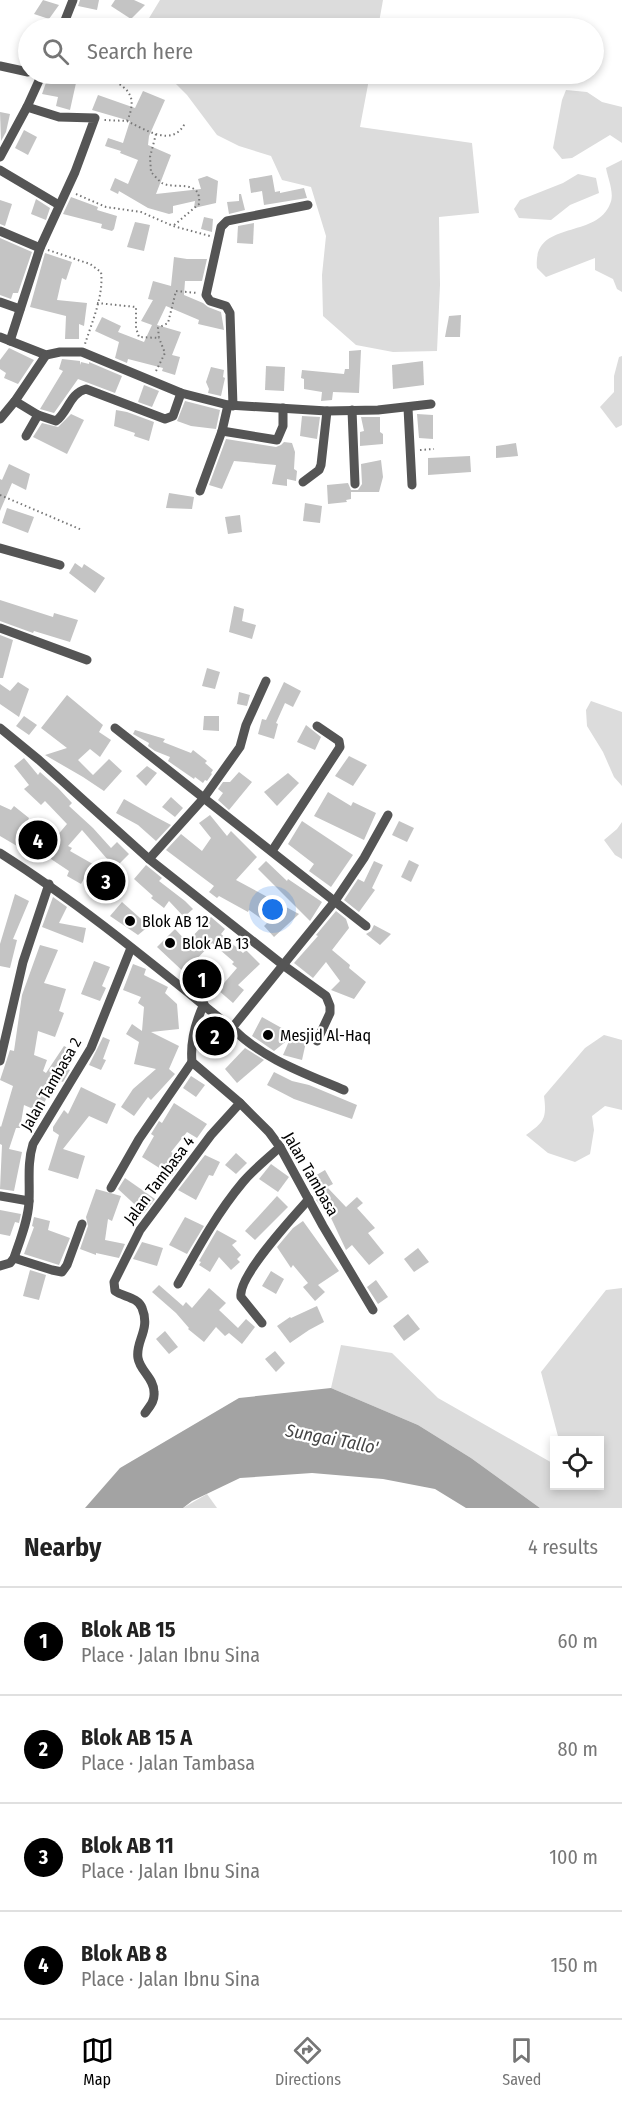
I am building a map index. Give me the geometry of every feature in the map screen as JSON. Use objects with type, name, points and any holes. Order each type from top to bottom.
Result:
[{"type":"street","points":[[66,18],[73,0]]},
{"type":"street","points":[[0,66],[18,70]]},
{"type":"street","points":[[0,157],[27,107],[35,84]]},
{"type":"street","points":[[10,341],[40,248],[67,190],[95,118],[58,117],[27,107]]},
{"type":"street","points":[[0,170],[59,205]]},
{"type":"street","points":[[200,491],[230,406],[230,313],[226,306],[210,301],[206,295],[221,226],[228,221],[308,205]]},
{"type":"street","points":[[0,231],[40,248]]},
{"type":"street","points":[[0,302],[20,309]]},
{"type":"street","points":[[0,337],[46,355],[60,352],[82,352],[181,393],[230,406],[327,411],[408,408],[431,404]]},
{"type":"street","points":[[0,419],[46,355]]},
{"type":"street","points":[[15,401],[38,415],[56,421],[76,393],[86,389],[165,419],[173,416],[181,393]]},
{"type":"street","points":[[222,431],[277,440],[283,426],[284,408]]},
{"type":"street","points":[[408,408],[412,485]]},
{"type":"street","points":[[352,410],[355,484]]},
{"type":"street","points":[[303,482],[319,470],[321,465],[327,411]]},
{"type":"street","points":[[26,436],[38,415]]},
{"type":"street","points":[[0,548],[60,565]]},
{"type":"street","points":[[0,628],[87,660]]},
{"type":"street","points":[[149,859],[203,799],[240,747],[246,725],[266,681]]},
{"type":"street","points":[[272,851],[340,747],[339,741],[317,726]]},
{"type":"street","points":[[0,728],[149,859],[283,965],[319,990],[329,1001],[330,1013],[317,1041]]},
{"type":"street","points":[[115,728],[366,926]]},
{"type":"street","points":[[232,1028],[335,901],[364,858],[388,815]]},
{"type":"street","points":[[0,853],[49,884],[96,919],[204,1004],[257,1050],[344,1090]]},
{"type":"street","points":[[1,1055],[23,962],[49,884]]},
{"type":"street","name":"Jalan Tambasa 2","points":[[14,1258],[27,1217],[29,1160],[33,1144],[91,1048],[130,948]]},
{"type":"street","points":[[111,1188],[139,1140],[192,1062],[191,1043],[197,1019],[204,1004]]},
{"type":"street","name":"Jalan Tambasa","points":[[192,1062],[240,1103],[269,1132],[280,1147],[373,1310]]},
{"type":"street","name":"Jalan Tambasa 4","points":[[145,1413],[155,1394],[138,1357],[138,1350],[146,1328],[143,1308],[140,1303],[115,1291],[114,1282],[140,1230],[211,1135],[240,1103]]},
{"type":"street","points":[[178,1284],[210,1227],[229,1200],[244,1181],[280,1147]]},
{"type":"street","points":[[0,1196],[29,1201]]},
{"type":"street","points":[[262,1323],[241,1297],[242,1286],[273,1240],[309,1199]]},
{"type":"street","points":[[0,1267],[10,1263],[14,1258],[62,1272],[68,1265],[82,1224]]},
{"type":"path","points":[[117,84],[125,88],[131,98],[131,111],[127,122]]},
{"type":"path","points":[[95,118],[127,122],[156,134],[170,136],[182,131],[185,123]]},
{"type":"path","points":[[156,134],[150,157],[151,172],[163,184],[188,186],[196,191],[199,198],[199,204],[173,226]]},
{"type":"path","points":[[67,190],[106,207],[141,212],[173,226],[218,238]]},
{"type":"path","points":[[40,248],[90,264],[101,272],[102,281],[97,303],[82,352]]},
{"type":"path","points":[[151,380],[165,353],[158,328],[168,323],[176,291],[206,295]]},
{"type":"path","points":[[97,303],[136,307],[136,328],[139,337],[159,338]]},
{"type":"path","points":[[411,451],[434,449]]},
{"type":"path","points":[[0,495],[82,530]]},
{"type":"shaded area","points":[[160,0],[383,0],[380,18],[149,18]]},
{"type":"shaded area","points":[[176,84],[368,84],[360,127],[472,143],[479,213],[439,217],[440,285],[437,351],[393,352],[356,345],[323,316],[322,275],[326,236],[311,187],[282,180],[271,156],[239,146],[217,135]]},
{"type":"shaded area","points":[[566,90],[587,92],[602,102],[622,107],[622,143],[610,135],[572,158],[562,159],[553,148]]},
{"type":"shaded area","points":[[622,160],[622,292],[617,289],[613,279],[595,270],[595,258],[546,277],[537,268],[538,253],[544,242],[603,215],[612,196],[606,168]]},
{"type":"shaded area","points":[[578,174],[596,178],[599,193],[570,205],[551,220],[519,218],[514,209],[520,200],[563,183]]},
{"type":"shaded area","points":[[622,356],[622,425],[616,428],[600,407],[614,392],[614,376],[619,357]]},
{"type":"shaded area","points":[[591,701],[622,712],[622,786],[614,777],[603,752],[587,726],[586,710]]},
{"type":"shaded area","points":[[622,822],[622,859],[615,855],[604,840]]},
{"type":"shaded area","points":[[604,1035],[622,1040],[622,1110],[605,1106],[592,1116],[594,1130],[590,1154],[575,1162],[548,1153],[526,1135],[543,1119],[544,1096],[585,1048]]},
{"type":"shaded area","points":[[622,1288],[622,1508],[540,1508],[471,1458],[418,1425],[331,1388],[341,1345],[392,1353],[438,1398],[550,1462],[550,1490],[604,1490],[604,1436],[558,1436],[541,1372],[606,1290]]},
{"type":"shaded area","points":[[207,1494],[217,1508],[183,1508]]},
{"type":"water","name":"Sungai Tallo'","points":[[331,1388],[418,1425],[471,1458],[540,1508],[466,1508],[435,1489],[383,1479],[312,1473],[240,1478],[192,1501],[183,1508],[85,1508],[120,1468],[239,1398]]},
{"type":"building","points":[[43,0],[59,5],[50,18],[34,14]]},
{"type":"building","points":[[80,0],[99,0],[97,10],[78,6]]},
{"type":"building","points":[[115,0],[134,0],[145,5],[132,18],[111,6]]},
{"type":"building","points":[[46,84],[76,84],[70,110],[56,106],[58,97],[42,94]]},
{"type":"building","points":[[143,91],[165,100],[149,136],[148,145],[171,155],[156,194],[201,189],[198,179],[207,176],[218,181],[216,203],[194,208],[195,201],[173,206],[173,213],[169,214],[148,208],[119,191],[118,194],[110,190],[115,178],[128,184],[138,160],[105,146],[108,138],[123,143],[130,121],[92,110],[98,95],[135,108]]},
{"type":"building","points":[[0,112],[10,114],[6,132],[1,141]]},
{"type":"building","points":[[24,130],[37,137],[28,155],[15,148]]},
{"type":"building","points":[[272,175],[275,192],[304,188],[307,198],[264,205],[262,191],[251,193],[249,179]]},
{"type":"building","points":[[239,194],[241,194],[245,210],[229,214],[227,202],[239,201]]},
{"type":"building","points":[[71,197],[98,207],[97,210],[117,216],[114,229],[112,231],[101,228],[102,224],[63,214]]},
{"type":"building","points":[[36,199],[50,208],[46,220],[31,214]]},
{"type":"building","points":[[0,200],[12,204],[5,226],[0,224]]},
{"type":"building","points":[[204,217],[213,219],[212,232],[201,229]]},
{"type":"building","points":[[135,222],[150,225],[144,251],[127,247]]},
{"type":"building","points":[[254,223],[253,244],[237,243],[238,226]]},
{"type":"building","points":[[0,238],[32,252],[18,293],[13,293],[11,299],[0,295]]},
{"type":"building","points":[[45,253],[72,262],[66,280],[62,278],[57,300],[87,303],[84,326],[79,324],[79,339],[65,339],[66,316],[30,307]]},
{"type":"building","points":[[174,257],[207,259],[202,281],[185,281],[184,295],[221,312],[224,330],[198,324],[199,320],[166,306],[157,325],[181,332],[172,355],[180,357],[175,375],[162,371],[163,368],[128,359],[127,363],[115,358],[119,342],[95,331],[102,317],[121,326],[118,332],[144,342],[152,325],[141,321],[153,300],[148,299],[153,281],[171,286]]},
{"type":"building","points":[[461,315],[460,337],[445,337],[449,316]]},
{"type":"building","points":[[9,348],[34,360],[18,384],[4,378],[6,373],[0,369],[0,360]]},
{"type":"building","points":[[361,350],[359,393],[333,392],[332,400],[321,401],[322,392],[304,389],[304,379],[301,378],[302,370],[344,374],[345,369],[349,369],[349,351]]},
{"type":"building","points":[[62,359],[80,361],[80,365],[81,362],[89,364],[89,362],[122,376],[115,393],[78,379],[54,413],[40,409],[63,371],[59,369]]},
{"type":"building","points":[[423,361],[424,385],[393,389],[392,365]]},
{"type":"building","points":[[266,366],[285,367],[284,391],[265,390]]},
{"type":"building","points":[[211,367],[224,370],[223,377],[225,378],[221,396],[208,393],[206,382]]},
{"type":"building","points":[[144,385],[159,391],[152,407],[138,402]]},
{"type":"building","points":[[185,401],[220,410],[216,429],[191,426],[177,421]]},
{"type":"building","points":[[116,410],[154,422],[149,441],[134,436],[135,433],[114,426]]},
{"type":"building","points":[[71,414],[84,420],[67,454],[33,437],[42,423],[58,427]]},
{"type":"building","points":[[417,414],[433,415],[433,439],[419,438]]},
{"type":"building","points":[[302,416],[320,417],[317,439],[300,436]]},
{"type":"building","points":[[361,417],[380,417],[383,444],[360,446],[360,432],[364,431]]},
{"type":"building","points":[[226,439],[276,447],[284,442],[292,443],[295,452],[294,469],[297,471],[296,481],[287,479],[287,486],[272,484],[276,465],[234,461],[222,489],[209,485]]},
{"type":"building","points":[[516,443],[518,456],[496,458],[496,446]]},
{"type":"building","points":[[470,456],[471,472],[428,475],[428,458]]},
{"type":"building","points":[[381,460],[383,477],[379,492],[351,492],[351,499],[346,500],[347,502],[328,504],[327,485],[348,483],[351,490],[358,490],[362,484],[361,464]]},
{"type":"building","points":[[9,464],[30,474],[26,490],[12,483],[0,511],[0,479],[2,480]]},
{"type":"building","points":[[169,493],[194,497],[192,509],[166,508]]},
{"type":"building","points":[[305,503],[322,506],[320,523],[303,521]]},
{"type":"building","points":[[7,508],[34,517],[28,533],[2,523]]},
{"type":"building","points":[[240,515],[242,532],[228,534],[225,517]]},
{"type":"building","points":[[75,563],[82,568],[84,564],[105,578],[95,593],[69,573]]},
{"type":"building","points":[[0,600],[53,617],[54,613],[78,620],[70,642],[34,631],[33,633],[0,621]]},
{"type":"building","points":[[234,606],[244,609],[242,621],[256,625],[252,639],[229,632]]},
{"type":"building","points":[[0,635],[13,640],[3,678],[0,678]]},
{"type":"building","points":[[207,668],[220,672],[215,689],[202,686]]},
{"type":"building","points":[[18,682],[29,689],[19,717],[0,704],[0,684],[10,691]]},
{"type":"building","points":[[284,682],[301,691],[293,707],[285,703],[276,723],[278,724],[274,739],[258,734],[262,719],[266,720]]},
{"type":"building","points":[[239,692],[250,695],[247,706],[237,704]]},
{"type":"building","points":[[67,695],[103,725],[99,732],[111,740],[100,757],[90,749],[78,760],[93,775],[109,759],[122,771],[104,791],[45,755],[67,748],[41,728]]},
{"type":"building","points":[[24,716],[37,725],[29,735],[16,726]]},
{"type":"building","points":[[204,716],[219,716],[219,731],[203,730]]},
{"type":"building","points":[[306,725],[321,737],[315,750],[297,742]]},
{"type":"building","points":[[135,730],[165,739],[163,742],[191,753],[193,750],[207,761],[205,763],[213,770],[212,774],[203,783],[195,777],[194,779],[168,761],[170,757],[155,751],[148,746],[149,743],[133,734]]},
{"type":"building","points":[[349,756],[367,765],[353,786],[335,776]]},
{"type":"building","points":[[24,758],[38,775],[40,772],[58,788],[72,803],[69,806],[111,848],[117,842],[129,854],[115,868],[82,830],[68,846],[72,848],[70,851],[119,879],[110,893],[85,877],[81,884],[67,876],[69,871],[48,857],[19,843],[17,846],[0,836],[0,805],[11,810],[14,806],[29,818],[27,823],[56,837],[67,824],[45,801],[41,805],[24,789],[29,785],[14,766]]},
{"type":"building","points":[[147,766],[157,773],[146,786],[136,776]]},
{"type":"building","points":[[239,772],[252,782],[229,810],[218,800],[223,793],[218,789],[223,782],[230,782]]},
{"type":"building","points":[[288,773],[299,783],[277,806],[264,792]]},
{"type":"building","points":[[328,792],[351,806],[353,802],[376,813],[364,840],[314,816]]},
{"type":"building","points":[[171,797],[183,808],[175,817],[162,807]]},
{"type":"building","points":[[124,799],[171,825],[156,841],[138,825],[116,813]]},
{"type":"building","points":[[210,815],[227,836],[231,831],[257,857],[236,880],[299,914],[274,937],[264,926],[267,923],[249,910],[248,912],[219,896],[217,898],[209,892],[214,886],[166,850],[181,834],[202,851],[211,838],[199,823]]},
{"type":"building","points":[[302,821],[353,855],[331,887],[309,871],[314,864],[288,844]]},
{"type":"building","points":[[399,821],[414,828],[407,842],[392,835]]},
{"type":"building","points":[[409,860],[419,865],[411,882],[401,877]]},
{"type":"building","points":[[266,861],[287,881],[288,879],[322,902],[310,921],[258,869]]},
{"type":"building","points":[[374,861],[383,865],[372,888],[375,890],[359,912],[344,900],[358,879],[364,882]]},
{"type":"building","points":[[146,865],[162,878],[159,881],[193,909],[184,917],[169,901],[164,908],[151,898],[153,896],[134,879]]},
{"type":"building","points":[[15,894],[29,901],[13,939],[17,940],[10,968],[0,966],[0,944]]},
{"type":"building","points":[[53,897],[67,907],[59,923],[86,928],[83,943],[42,927]]},
{"type":"building","name":"Blok AB 12","points":[[122,902],[149,926],[138,935],[110,916]]},
{"type":"building","points":[[336,911],[346,919],[349,928],[332,950],[366,982],[354,999],[331,990],[340,981],[326,962],[313,978],[294,963]]},
{"type":"building","points":[[211,917],[225,929],[221,934],[243,953],[246,950],[260,964],[238,985],[244,990],[233,1003],[218,990],[237,968],[232,964],[234,962],[212,943],[194,962],[214,979],[204,991],[157,947],[175,929],[187,942]]},
{"type":"building","points":[[374,925],[391,934],[380,945],[366,934]]},
{"type":"building","points":[[40,945],[58,950],[44,983],[66,989],[59,1011],[64,1013],[55,1037],[38,1031],[34,1055],[47,1060],[43,1071],[46,1073],[64,1046],[72,1050],[64,1067],[70,1070],[63,1082],[58,1080],[51,1098],[47,1097],[40,1112],[24,1105],[20,1128],[16,1128],[9,1149],[22,1152],[14,1191],[0,1189],[2,1145],[0,1144],[0,1126],[13,1086],[0,1080],[10,1050],[14,1051],[22,995]]},
{"type":"building","points":[[94,961],[110,967],[102,986],[106,988],[100,1001],[81,994]]},
{"type":"building","points":[[133,964],[146,969],[144,975],[168,987],[165,993],[177,1004],[179,1029],[151,1032],[179,1046],[169,1069],[175,1074],[151,1100],[148,1097],[134,1116],[121,1107],[133,1089],[156,1069],[134,1064],[139,1042],[126,1034],[132,1024],[142,1031],[144,1007],[138,1003],[141,997],[123,990]]},
{"type":"building","name":"Mesjid Al-Haq","points":[[262,1017],[287,1031],[283,1038],[289,1039],[274,1051],[252,1036]]},
{"type":"building","points":[[209,1022],[228,1037],[216,1051],[202,1035]]},
{"type":"building","points":[[103,1037],[110,1040],[103,1059],[106,1060],[101,1070],[89,1065]]},
{"type":"building","points":[[290,1039],[306,1042],[302,1060],[283,1055]]},
{"type":"building","points":[[245,1048],[264,1060],[237,1083],[225,1069]]},
{"type":"building","points":[[274,1072],[357,1105],[352,1119],[294,1099],[267,1085]]},
{"type":"building","points":[[191,1076],[205,1085],[196,1097],[183,1088]]},
{"type":"building","points":[[81,1087],[116,1104],[107,1124],[89,1116],[63,1149],[85,1156],[78,1179],[48,1170],[59,1135],[53,1131],[53,1127],[64,1110],[68,1114]]},
{"type":"building","points":[[174,1103],[207,1124],[197,1138],[187,1132],[171,1152],[184,1159],[172,1176],[142,1157],[154,1136],[151,1134],[159,1121],[162,1123]]},
{"type":"building","points":[[236,1153],[247,1163],[236,1174],[225,1165]]},
{"type":"building","points":[[205,1155],[220,1162],[213,1176],[209,1175],[196,1200],[178,1190]]},
{"type":"building","points":[[271,1164],[289,1177],[278,1192],[259,1179]]},
{"type":"building","points":[[325,1170],[333,1184],[327,1187],[346,1207],[357,1197],[363,1203],[357,1208],[375,1228],[368,1233],[384,1253],[369,1265],[352,1245],[346,1250],[331,1218],[316,1200],[319,1198],[308,1180]]},
{"type":"building","points":[[125,1178],[155,1199],[144,1213],[118,1189]]},
{"type":"building","points":[[96,1189],[121,1196],[112,1221],[108,1219],[105,1240],[125,1244],[119,1258],[96,1253],[96,1255],[80,1249],[88,1226],[86,1217]]},
{"type":"building","points":[[277,1196],[288,1207],[255,1240],[245,1231]]},
{"type":"building","points":[[0,1210],[21,1214],[19,1223],[15,1222],[10,1236],[0,1234]]},
{"type":"building","points":[[34,1217],[50,1221],[48,1230],[70,1238],[59,1265],[24,1254],[34,1227],[32,1226]]},
{"type":"building","points":[[185,1217],[204,1226],[187,1254],[169,1245]]},
{"type":"building","points":[[303,1221],[339,1271],[318,1285],[325,1292],[315,1301],[303,1287],[308,1283],[293,1265],[291,1268],[277,1247],[293,1228]]},
{"type":"building","points":[[217,1230],[237,1241],[232,1245],[241,1255],[237,1259],[240,1262],[231,1270],[219,1257],[210,1272],[199,1265],[201,1262],[199,1261]]},
{"type":"building","points":[[142,1242],[163,1248],[157,1266],[133,1259]]},
{"type":"building","points":[[418,1248],[429,1262],[414,1272],[404,1259]]},
{"type":"building","points":[[30,1270],[46,1275],[39,1300],[23,1296]]},
{"type":"building","points":[[271,1271],[284,1279],[276,1294],[262,1286]]},
{"type":"building","points":[[376,1280],[388,1297],[378,1304],[367,1287]]},
{"type":"building","points":[[159,1285],[183,1306],[186,1302],[192,1308],[209,1288],[226,1303],[219,1310],[238,1328],[246,1319],[255,1327],[242,1344],[229,1333],[225,1336],[216,1327],[204,1342],[152,1292]]},
{"type":"building","points":[[317,1306],[324,1322],[290,1343],[277,1326],[290,1317]]},
{"type":"building","points":[[408,1314],[420,1329],[404,1341],[393,1326]]},
{"type":"building","points":[[165,1331],[178,1347],[169,1354],[156,1339]]},
{"type":"building","points":[[275,1351],[285,1363],[276,1372],[265,1359]]},
{"type":"place","name":"Blok AB 8","points":[[38,840]]},
{"type":"place","name":"Blok AB 11","points":[[106,881]]},
{"type":"place","name":"Blok AB 12","points":[[130,921]]},
{"type":"place","name":"Blok AB 13","points":[[170,943]]},
{"type":"place","name":"Blok AB 15","points":[[202,979]]},
{"type":"place","name":"Mesjid Al-Haq","points":[[268,1035]]},
{"type":"place","name":"Blok AB 15 A","points":[[215,1036]]}]
